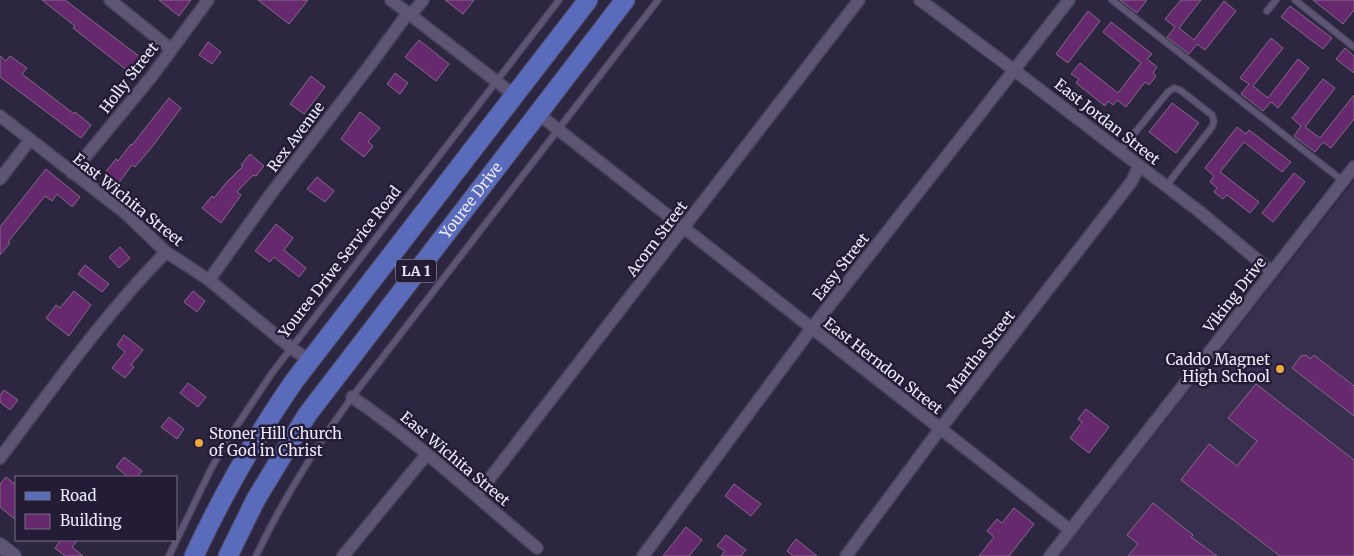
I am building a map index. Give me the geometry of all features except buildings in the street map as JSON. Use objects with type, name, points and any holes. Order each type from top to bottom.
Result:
[{"type":"main road","name":"Youree Drive","points":[[194,556],[229,485],[272,412],[588,0]]},
{"type":"main road","name":"Youree Drive","points":[[228,556],[256,499],[307,415],[624,0]]},
{"type":"main road","points":[[514,95],[537,112]]},
{"type":"street","points":[[110,0],[172,49]]},
{"type":"street","name":"Holly Street","points":[[72,173],[152,76],[208,0]]},
{"type":"street","points":[[391,0],[514,95]]},
{"type":"street","name":"Rex Avenue","points":[[210,280],[270,195],[409,14],[423,0]]},
{"type":"street","name":"Acorn Street","points":[[477,495],[859,0]]},
{"type":"street","name":"East Jordan Street","points":[[920,0],[1166,186],[1272,272]]},
{"type":"street","name":"Easy Street","points":[[642,556],[811,329],[1069,0]]},
{"type":"street","name":"East Herndon Street","points":[[537,112],[940,429],[1068,533]]},
{"type":"street","name":"East Wichita Street","points":[[0,116],[125,213],[166,252],[210,280],[290,347],[310,361]]},
{"type":"street","points":[[0,179],[30,140]]},
{"type":"street","name":"Martha Street","points":[[846,556],[940,429],[1132,181],[1140,166]]},
{"type":"street","name":"Viking Drive","points":[[1050,556],[1354,167]]},
{"type":"street","points":[[0,458],[102,326],[146,272],[166,252]]},
{"type":"street","name":"East Wichita Street","points":[[352,397],[393,426],[477,495],[537,548]]},
{"type":"street","points":[[343,556],[427,454]]},
{"type":"street","points":[[0,545],[14,556]]},
{"type":"lane","name":"Youree Drive Service Road","points":[[178,537],[226,442],[290,347],[558,0]]},
{"type":"lane","points":[[256,556],[298,475],[352,397],[658,0]]},
{"type":"lane","points":[[1112,0],[1344,180]]},
{"type":"lane","points":[[1268,11],[1276,0]]},
{"type":"lane","points":[[1295,0],[1354,47]]},
{"type":"lane","points":[[1120,151],[1168,92],[1174,88],[1180,90],[1212,115],[1214,121],[1212,127],[1166,186]]},
{"type":"lane","name":"Youree Drive Service Road","points":[[169,556],[176,541]]},
{"type":"shaded area","name":"Caddo Magnet High School","points":[[1354,181],[1354,556],[1059,556]]},
{"type":"place","name":"Caddo Magnet High School","points":[[1280,369]]},
{"type":"place","name":"Stoner Hill Church of God in Christ","points":[[199,443]]}]
